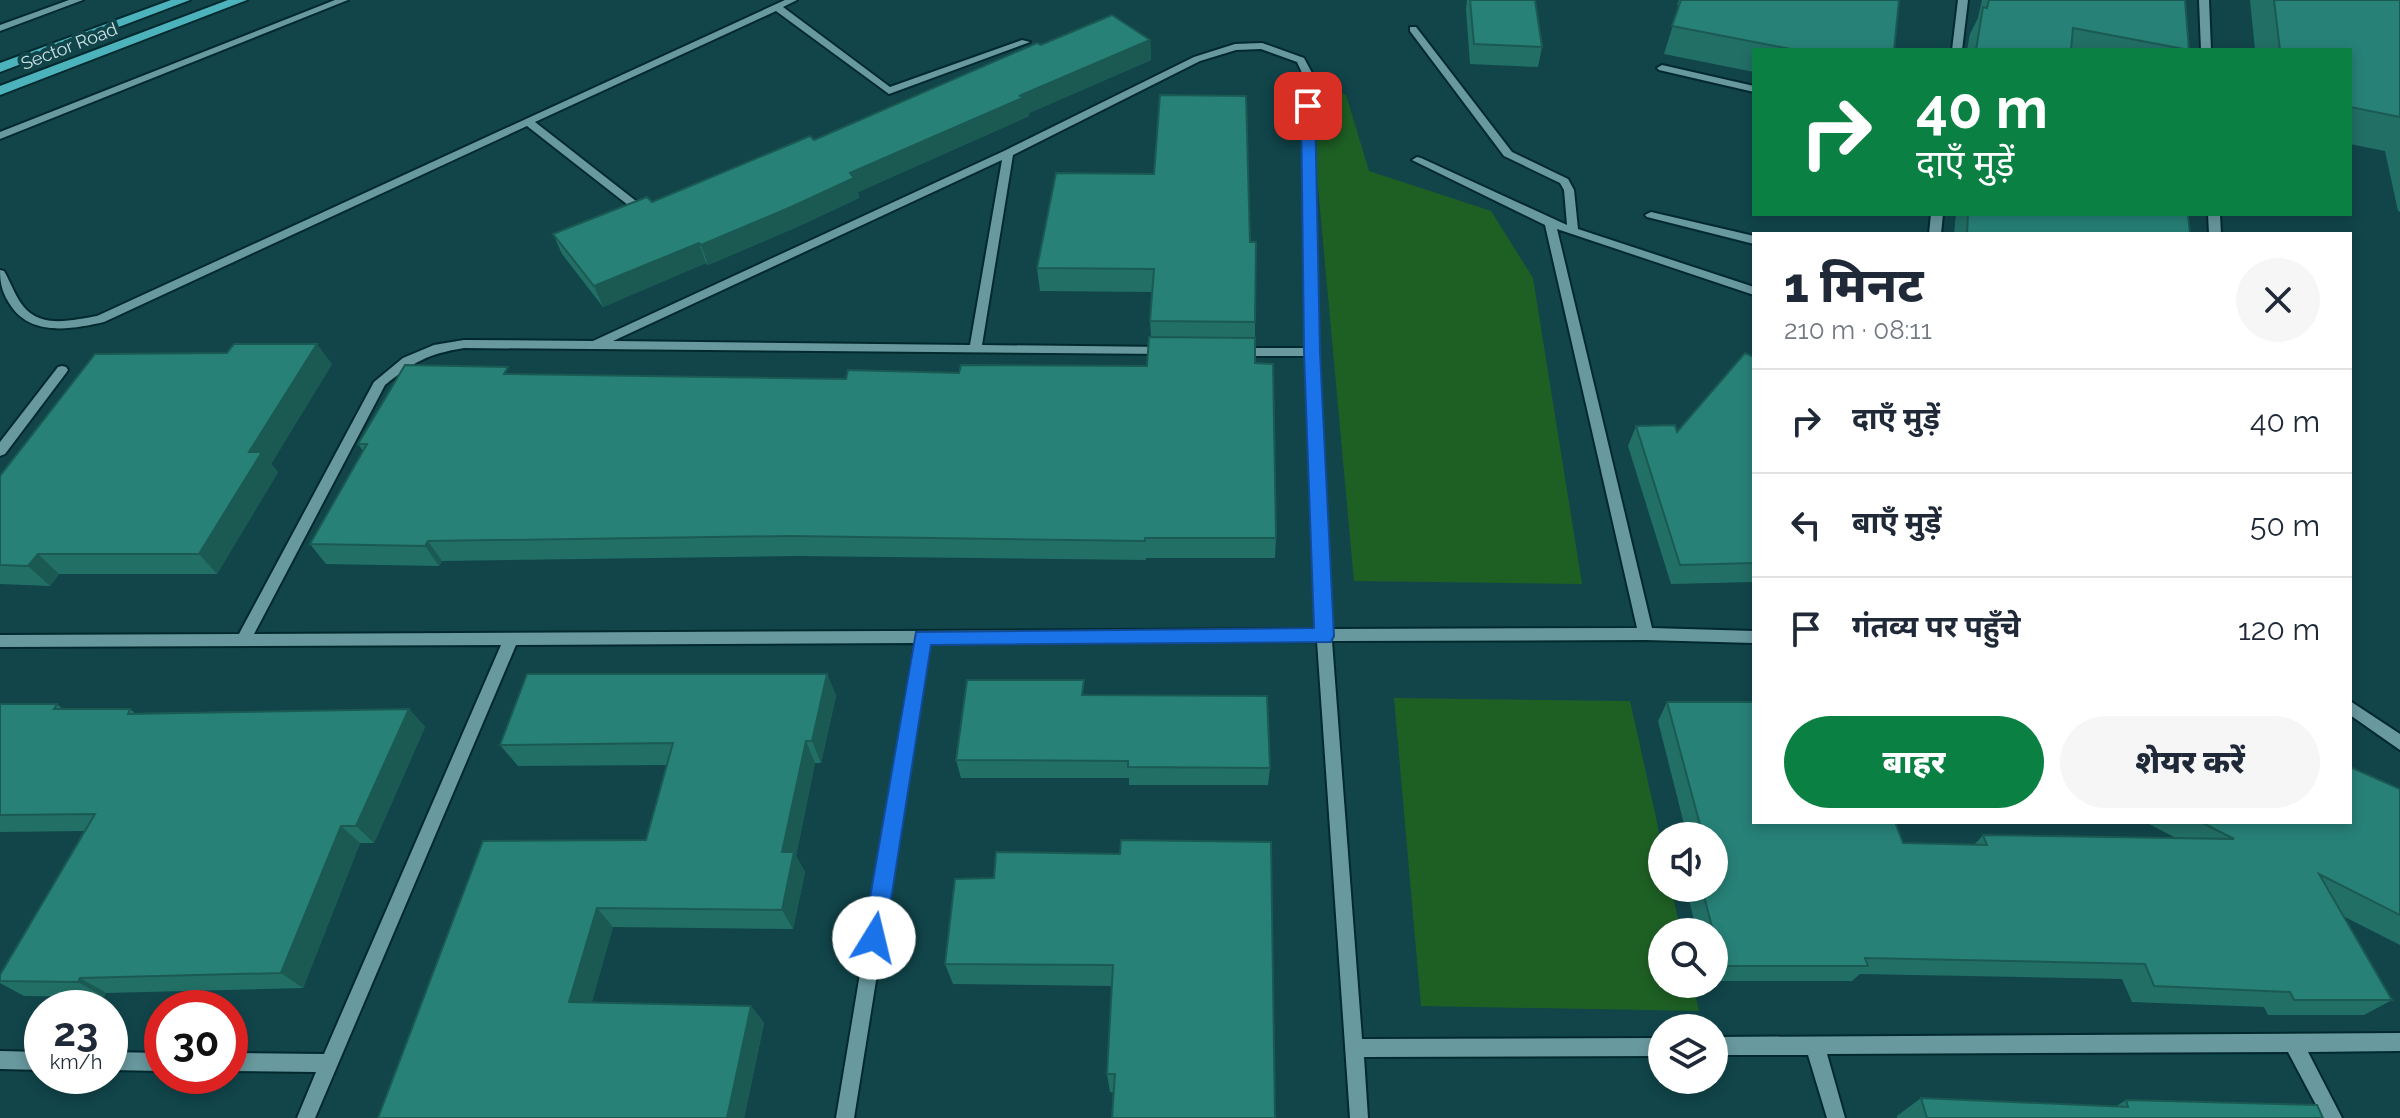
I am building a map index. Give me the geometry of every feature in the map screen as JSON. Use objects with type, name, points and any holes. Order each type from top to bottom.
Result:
[{"type":"main road","name":"Sector Road","points":[[0,68],[183,0]]},
{"type":"main road","name":"Sector Road","points":[[0,91],[240,0]]},
{"type":"street","points":[[0,28],[78,0]]},
{"type":"street","points":[[0,136],[343,0]]},
{"type":"street","points":[[0,274],[23,313],[39,323],[66,325],[100,319],[792,0]]},
{"type":"street","points":[[1957,48],[1963,0]]},
{"type":"street","points":[[2204,0],[2206,48]]},
{"type":"street","points":[[777,7],[889,91],[1025,42]]},
{"type":"street","points":[[1413,29],[1508,154],[1564,181],[1569,190],[1573,231]]},
{"type":"street","points":[[597,344],[1221,50],[1262,46],[1301,60],[1308,75],[1312,352],[1324,636],[1359,1118]]},
{"type":"street","points":[[1662,68],[1752,89]]},
{"type":"street","points":[[527,121],[632,203]]},
{"type":"street","points":[[975,349],[1008,153]]},
{"type":"street","points":[[1417,160],[1550,223],[1752,290]]},
{"type":"street","points":[[1651,215],[1752,240]]},
{"type":"street","points":[[1550,223],[1646,634]]},
{"type":"street","points":[[243,640],[380,382],[407,361],[449,347],[597,344],[1174,351]]},
{"type":"street","points":[[1220,351],[1312,352]]},
{"type":"street","points":[[0,451],[62,370]]},
{"type":"street","points":[[0,641],[1646,634],[1752,637]]},
{"type":"street","points":[[845,1118],[923,638]]},
{"type":"street","points":[[306,1118],[511,639]]},
{"type":"street","points":[[2352,708],[2400,743]]},
{"type":"street","points":[[1728,1046],[2400,1042]]},
{"type":"street","points":[[2293,1043],[2333,1118]]},
{"type":"street","points":[[1815,1046],[1836,1118]]},
{"type":"street","points":[[1355,1048],[1648,1047]]},
{"type":"street","points":[[0,1060],[24,1061]]},
{"type":"street","points":[[248,1062],[329,1063]]},
{"type":"green space","points":[[1308,77],[1346,95],[1369,171],[1491,211],[1533,278],[1582,584],[1354,581]]},
{"type":"green space","points":[[1394,698],[1630,701],[1657,822],[1648,822],[1648,902],[1674,902],[1678,918],[1648,918],[1648,998],[1696,998],[1699,1011],[1421,1006]]},
{"type":"building","points":[[1470,0],[1535,0],[1542,47],[1474,44]]},
{"type":"building","points":[[1681,0],[1899,0],[1894,48],[1786,48],[1672,26]]},
{"type":"building","points":[[1989,0],[2185,0],[2189,48],[2073,28],[2071,48],[1976,48],[1983,7],[1987,8]]},
{"type":"building","points":[[2274,0],[2400,0],[2400,117],[2352,107],[2352,48],[2280,48]]},
{"type":"building","points":[[1112,15],[1150,40],[850,173],[854,178],[701,245],[699,243],[594,286],[553,234],[647,197],[652,202],[810,136],[814,140],[1037,43],[1041,45]]},
{"type":"building","points":[[1160,95],[1246,96],[1250,242],[1256,242],[1255,322],[1150,321],[1154,269],[1037,268],[1056,173],[1154,174]]},
{"type":"building","points":[[1968,216],[2188,216],[2190,232],[1967,232]]},
{"type":"building","points":[[1149,337],[1255,338],[1255,363],[1273,364],[1276,538],[1145,538],[1145,541],[790,536],[428,541],[425,546],[310,544],[367,444],[358,444],[405,365],[508,367],[504,374],[846,379],[848,370],[959,373],[961,365],[1147,366]]},
{"type":"building","points":[[234,344],[317,344],[249,452],[262,452],[199,554],[38,554],[28,566],[0,565],[0,476],[95,354],[227,353]]},
{"type":"building","points":[[1745,353],[1752,356],[1752,563],[1680,565],[1636,426],[1675,425],[1677,432]]},
{"type":"building","points":[[527,674],[827,674],[812,741],[806,741],[782,852],[794,852],[782,910],[597,908],[569,1002],[751,1006],[727,1118],[378,1118],[483,841],[646,840],[673,743],[500,745]]},
{"type":"building","points":[[967,680],[1084,680],[1082,695],[1267,696],[1270,768],[1128,767],[1128,761],[956,760]]},
{"type":"building","points":[[1667,702],[1752,702],[1752,824],[1896,824],[1903,843],[1987,845],[1983,835],[2234,839],[2205,824],[2352,824],[2352,768],[2400,789],[2400,915],[2319,874],[2392,1000],[2294,1000],[2290,992],[2154,986],[2145,964],[1865,958],[1868,966],[1728,966],[1728,918],[1710,918],[1706,902],[1728,902],[1728,822],[1699,822]]},
{"type":"building","points":[[0,704],[57,704],[54,709],[130,709],[128,714],[409,709],[356,826],[341,826],[281,973],[80,978],[78,982],[0,981],[0,975],[95,814],[0,815]]},
{"type":"building","points":[[1121,840],[1271,842],[1275,1118],[1112,1118],[1115,1074],[1107,1074],[1113,965],[945,964],[955,879],[994,878],[996,852],[1120,854]]},
{"type":"building","points":[[1921,1098],[2128,1107],[2126,1100],[2317,1105],[2323,1118],[1927,1118]]},
{"type":"route","points":[[874,938],[923,638],[1324,636],[1312,352],[1308,106]]}]
